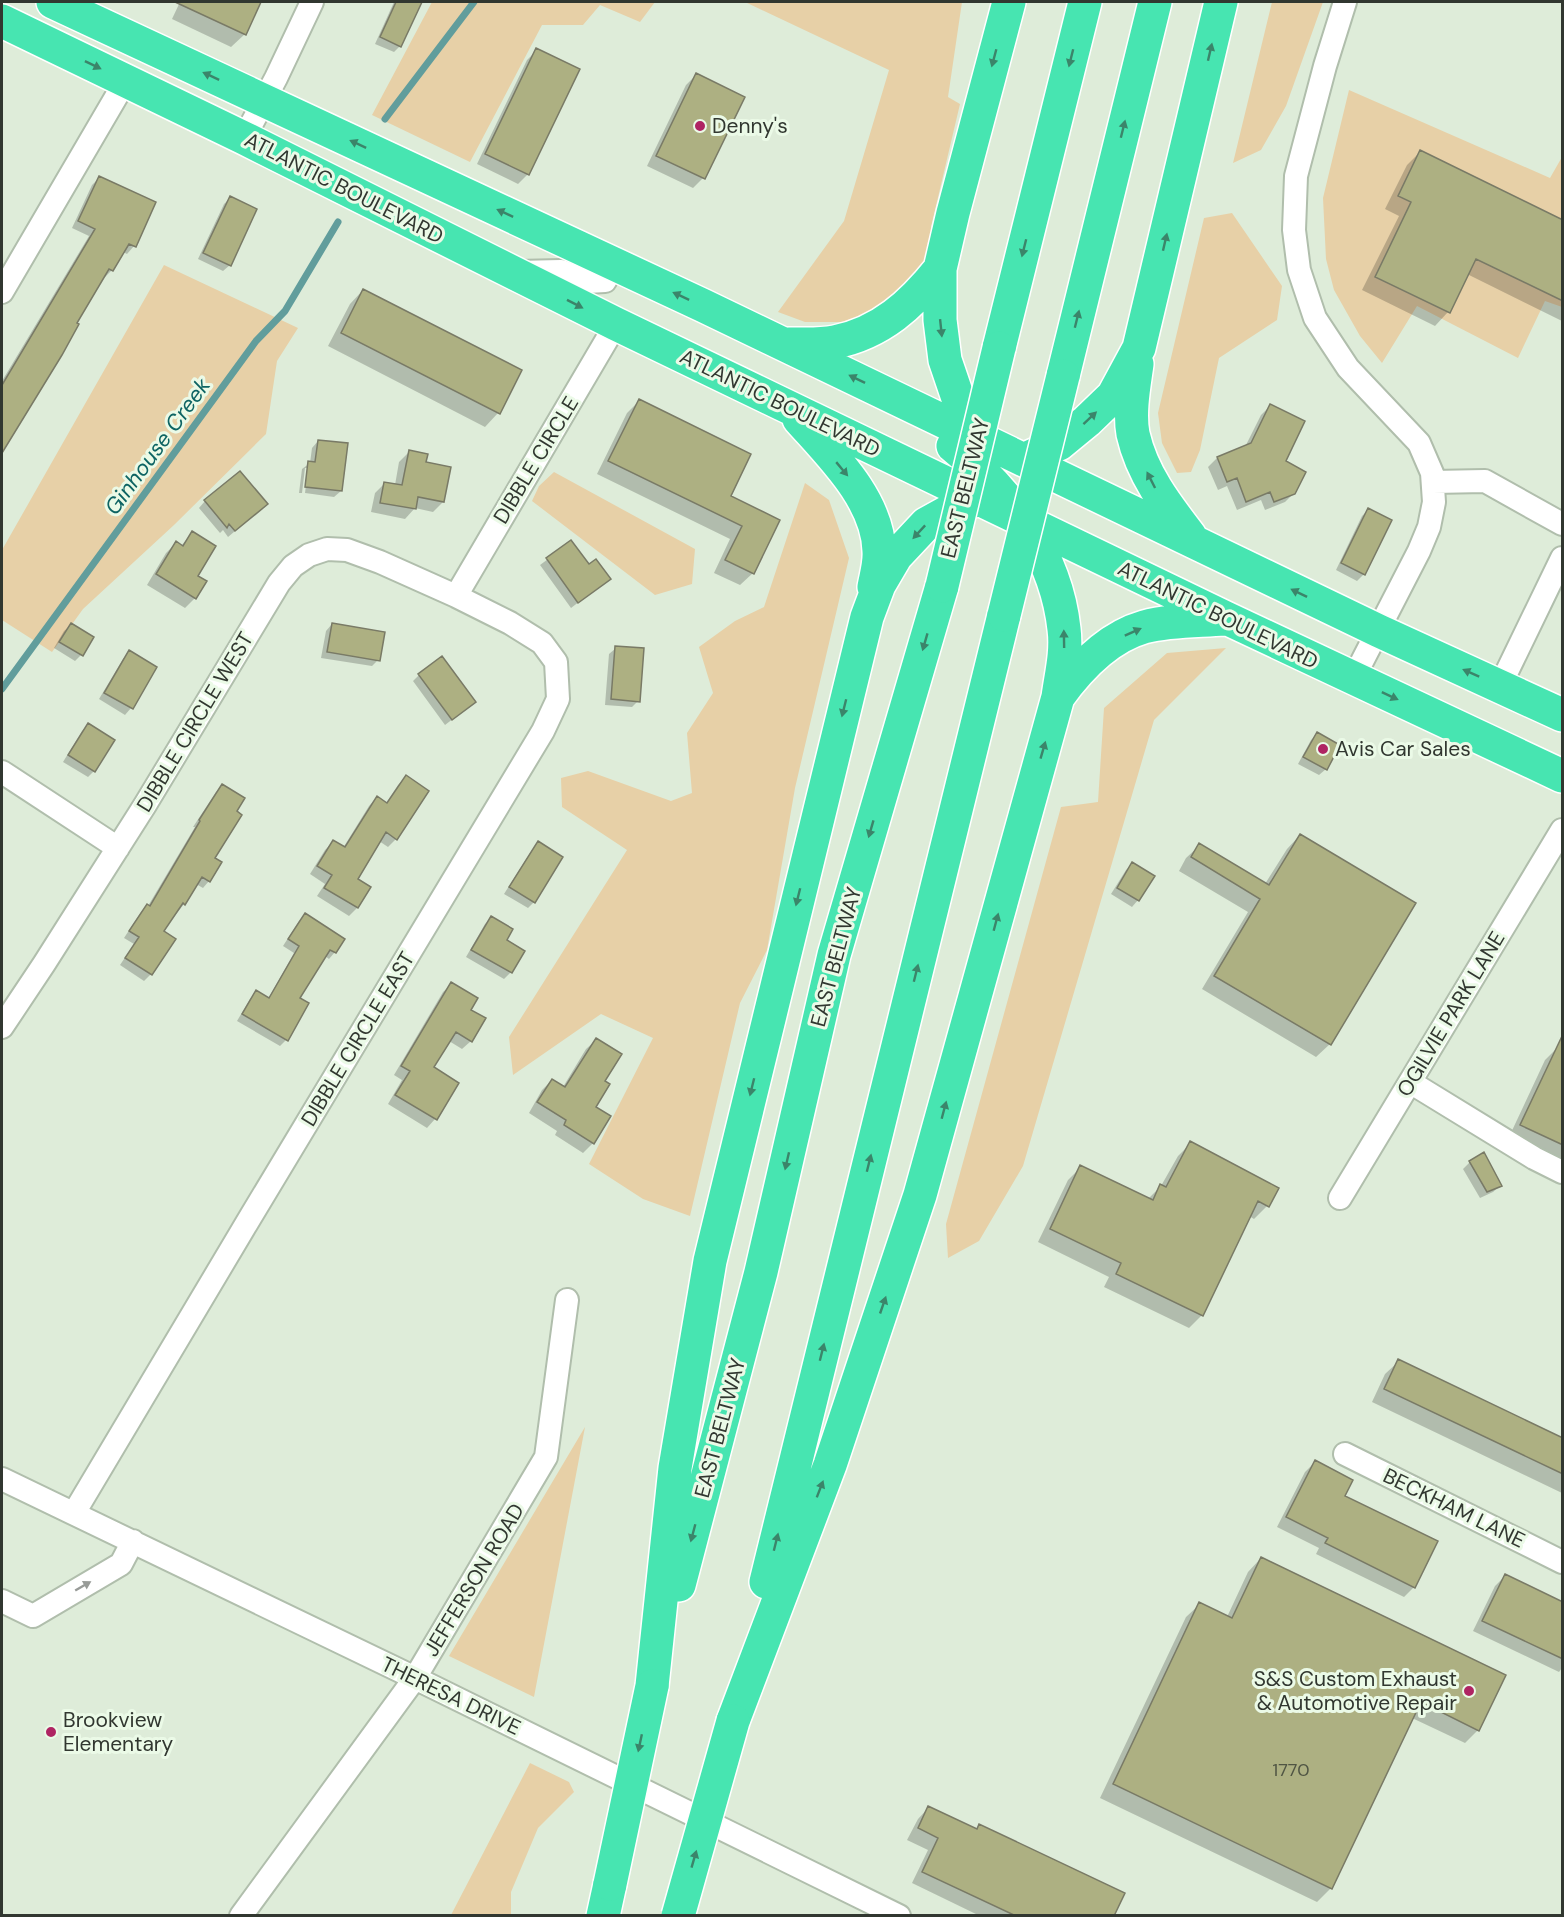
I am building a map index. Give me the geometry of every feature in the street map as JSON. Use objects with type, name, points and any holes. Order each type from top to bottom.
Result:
[{"type":"highway","name":"ATLANTIC BOULEVARD","points":[[54,2],[980,438],[1001,480]]},
{"type":"highway","points":[[980,438],[963,410],[945,360],[940,320],[940,269],[1010,2]]},
{"type":"highway","name":"EAST BELTWAY","points":[[603,1916],[652,1686],[761,1272],[834,955],[942,586],[1085,2]]},
{"type":"highway","points":[[678,1916],[733,1721],[1155,2]]},
{"type":"highway","points":[[1197,544],[1164,503],[1142,462],[1133,433],[1132,398],[1139,348],[1221,2]]},
{"type":"highway","name":"ATLANTIC BOULEVARD","points":[[2,21],[244,138],[616,324],[900,461],[1001,480]]},
{"type":"highway","points":[[784,345],[833,343],[864,335],[895,317],[922,293],[940,269]]},
{"type":"highway","points":[[867,617],[879,585],[896,556],[926,524],[1059,444],[1087,421],[1113,396],[1139,348]]},
{"type":"highway","points":[[886,393],[968,459],[1001,480],[1043,517],[1091,554]]},
{"type":"highway","points":[[652,1686],[675,1468],[710,1261],[867,617],[879,551],[875,526],[849,476],[790,408]]},
{"type":"highway","points":[[733,1721],[830,1465],[920,1195],[1058,697],[1065,655],[1065,630],[1058,597],[1048,565],[1036,540],[1001,480]]},
{"type":"highway","points":[[1001,480],[1066,489],[1112,502],[1379,631],[1563,715]]},
{"type":"highway","name":"ATLANTIC BOULEVARD","points":[[1023,521],[1353,679],[1563,776]]},
{"type":"highway","points":[[1058,697],[1072,678],[1096,656],[1121,638],[1142,628],[1226,618]]},
{"type":"street","points":[[244,138],[312,2]]},
{"type":"street","points":[[1345,2],[1325,66],[1296,176],[1294,230],[1299,270],[1315,318],[1348,368],[1419,443],[1432,473],[1434,502],[1429,527],[1419,551],[1353,679]]},
{"type":"street","points":[[2,292],[126,81]]},
{"type":"street","points":[[512,272],[561,271],[587,282],[605,282],[614,264]]},
{"type":"street","name":"DIBBLE CIRCLE","points":[[456,596],[616,324]]},
{"type":"street","points":[[1433,482],[1485,481],[1563,524]]},
{"type":"street","name":"DIBBLE CIRCLE WEST","points":[[2,1027],[118,848],[279,583],[293,566],[309,555],[327,549],[347,550],[456,596]]},
{"type":"street","points":[[1500,686],[1563,558]]},
{"type":"street","name":"DIBBLE CIRCLE EAST","points":[[74,1513],[250,1216],[506,794],[543,731],[558,699],[556,662],[542,643],[510,623],[456,596]]},
{"type":"street","points":[[2,772],[118,848]]},
{"type":"street","name":"OGILVIE PARK LANE","points":[[1340,1198],[1563,830]]},
{"type":"street","points":[[1410,1082],[1534,1158],[1563,1172]]},
{"type":"street","name":"JEFFERSON ROAD","points":[[241,1916],[415,1678],[546,1458],[567,1300]]},
{"type":"street","name":"BECKHAM LANE","points":[[1345,1454],[1563,1562]]},
{"type":"street","name":"THERESA DRIVE","points":[[2,1479],[415,1678],[899,1916]]},
{"type":"street","points":[[2,1601],[33,1616],[121,1564],[133,1541]]},
{"type":"shaded area","points":[[432,2],[655,2],[640,22],[600,5],[583,25],[542,25],[470,162],[372,115]]},
{"type":"shaded area","points":[[745,2],[962,2],[948,97],[960,104],[931,227],[931,248],[922,270],[912,285],[842,330],[841,322],[805,322],[778,312],[844,221],[889,70]]},
{"type":"shaded area","points":[[1272,2],[1323,2],[1286,106],[1261,150],[1233,163]]},
{"type":"shaded area","points":[[1349,90],[1550,178],[1562,157],[1562,307],[1545,301],[1518,358],[1417,306],[1382,363],[1360,336],[1334,290],[1326,259],[1323,198]]},
{"type":"shaded area","points":[[1232,213],[1282,286],[1277,320],[1219,358],[1200,450],[1191,472],[1177,473],[1162,443],[1158,413],[1204,218]]},
{"type":"shaded area","points":[[164,265],[298,328],[277,361],[266,434],[174,525],[83,609],[52,652],[2,620],[2,550]]},
{"type":"shaded area","points":[[554,472],[695,549],[692,584],[655,595],[532,501],[539,486]]},
{"type":"shaded area","points":[[805,483],[829,500],[849,558],[795,788],[767,950],[740,1003],[690,1216],[643,1199],[589,1164],[653,1038],[601,1014],[513,1075],[509,1037],[627,850],[562,807],[561,778],[588,771],[671,801],[692,793],[687,733],[713,693],[699,647],[735,621],[764,607]]},
{"type":"shaded area","points":[[1226,648],[1154,720],[1023,1166],[979,1241],[948,1258],[946,1224],[1061,807],[1098,802],[1104,708],[1167,653]]},
{"type":"shaded area","points":[[585,1427],[534,1697],[449,1656]]},
{"type":"shaded area","points":[[530,1763],[569,1782],[574,1792],[538,1828],[511,1892],[511,1915],[451,1915]]},
{"type":"building","points":[[175,2],[261,2],[246,35]]},
{"type":"building","points":[[396,2],[422,2],[401,47],[380,37]]},
{"type":"building","points":[[536,48],[580,69],[529,175],[485,154]]},
{"type":"building","name":"Denny's","points":[[696,73],[745,97],[705,179],[656,156]]},
{"type":"building","points":[[1420,150],[1563,220],[1563,301],[1476,259],[1450,313],[1375,277],[1411,202],[1398,196]]},
{"type":"building","points":[[99,176],[156,202],[136,247],[129,244],[113,271],[109,269],[77,323],[79,324],[62,355],[2,453],[2,385],[95,229],[78,221]]},
{"type":"building","points":[[230,196],[257,209],[231,266],[203,253]]},
{"type":"building","points":[[363,289],[522,370],[500,414],[341,333]]},
{"type":"building","points":[[639,399],[751,454],[731,496],[780,520],[754,574],[725,560],[742,526],[608,461]]},
{"type":"building","points":[[1270,404],[1305,421],[1286,461],[1306,472],[1295,494],[1274,502],[1270,492],[1246,502],[1237,478],[1227,482],[1217,457],[1251,443]]},
{"type":"building","points":[[318,440],[348,443],[342,491],[305,487],[308,461],[315,462]]},
{"type":"building","points":[[409,450],[428,454],[426,462],[451,467],[444,502],[418,497],[416,509],[380,503],[384,482],[402,485]]},
{"type":"building","points":[[240,471],[268,504],[235,531],[229,524],[227,528],[204,500]]},
{"type":"building","points":[[1368,508],[1392,520],[1365,575],[1341,563]]},
{"type":"building","points":[[192,531],[216,546],[198,576],[207,581],[196,599],[156,574],[176,541],[183,546]]},
{"type":"building","points":[[571,540],[589,564],[596,559],[611,579],[578,603],[546,558]]},
{"type":"building","points":[[71,623],[94,637],[83,656],[59,642]]},
{"type":"building","points":[[332,623],[385,632],[380,661],[327,652]]},
{"type":"building","points":[[615,646],[644,648],[640,702],[611,699]]},
{"type":"building","points":[[129,650],[157,667],[133,709],[104,693]]},
{"type":"building","points":[[442,656],[476,702],[452,720],[418,674]]},
{"type":"building","points":[[88,723],[115,740],[95,772],[68,755]]},
{"type":"building","points":[[1317,732],[1340,745],[1327,770],[1303,757]]},
{"type":"building","points":[[406,775],[429,791],[397,840],[386,832],[358,879],[371,887],[358,908],[324,888],[332,875],[317,866],[333,840],[345,847],[377,796],[387,803]]},
{"type":"building","points":[[222,784],[245,798],[237,811],[242,815],[215,858],[222,862],[210,882],[202,877],[185,905],[183,903],[164,931],[176,939],[152,975],[125,958],[139,937],[129,931],[147,904],[150,906]]},
{"type":"building","points":[[1300,834],[1416,903],[1331,1045],[1214,976],[1260,899],[1191,857],[1199,843],[1269,885]]},
{"type":"building","points":[[538,841],[563,857],[535,903],[509,887]]},
{"type":"building","points":[[1132,862],[1155,876],[1139,901],[1117,888]]},
{"type":"building","points":[[305,913],[345,939],[336,953],[330,950],[300,998],[309,1003],[288,1041],[242,1014],[256,990],[269,998],[299,946],[288,939]]},
{"type":"building","points":[[491,916],[513,929],[507,940],[525,951],[512,973],[471,950]]},
{"type":"building","points":[[451,982],[478,998],[471,1010],[486,1018],[472,1042],[456,1032],[434,1067],[459,1083],[437,1120],[395,1095],[410,1071],[401,1066]]},
{"type":"building","points":[[1563,1034],[1563,1145],[1520,1125]]},
{"type":"building","points":[[596,1038],[622,1054],[605,1081],[610,1084],[596,1107],[611,1116],[594,1144],[564,1125],[566,1120],[537,1102],[552,1079],[565,1087]]},
{"type":"building","points":[[1190,1141],[1279,1188],[1269,1207],[1258,1201],[1203,1316],[1116,1274],[1121,1263],[1050,1229],[1080,1165],[1153,1200],[1160,1184],[1166,1187]]},
{"type":"building","points":[[1484,1152],[1502,1186],[1487,1192],[1469,1161]]},
{"type":"building","points":[[1398,1359],[1563,1438],[1563,1474],[1384,1389]]},
{"type":"building","points":[[1315,1460],[1353,1480],[1345,1496],[1438,1541],[1415,1588],[1325,1543],[1328,1538],[1286,1517]]},
{"type":"building","points":[[1261,1557],[1506,1675],[1479,1731],[1421,1702],[1332,1889],[1113,1784],[1199,1602],[1232,1618]]},
{"type":"building","points":[[1505,1574],[1563,1602],[1563,1659],[1482,1621]]},
{"type":"building","points":[[928,1806],[977,1829],[979,1824],[1125,1893],[1114,1916],[1016,1916],[922,1872],[938,1838],[918,1828]]},
{"type":"waterway","name":"Ginhouse Creek","points":[[385,119],[474,2]]},
{"type":"waterway","name":"Ginhouse Creek","points":[[2,689],[256,341],[285,311],[338,222]]},
{"type":"place","name":"Denny's","points":[[700,126]]},
{"type":"place","name":"Avis Car Sales","points":[[1323,749]]},
{"type":"place","name":"S&S Custom Exhaust & Automotive Repair","points":[[1469,1691]]},
{"type":"place","name":"Brookview Elementary","points":[[51,1732]]}]
